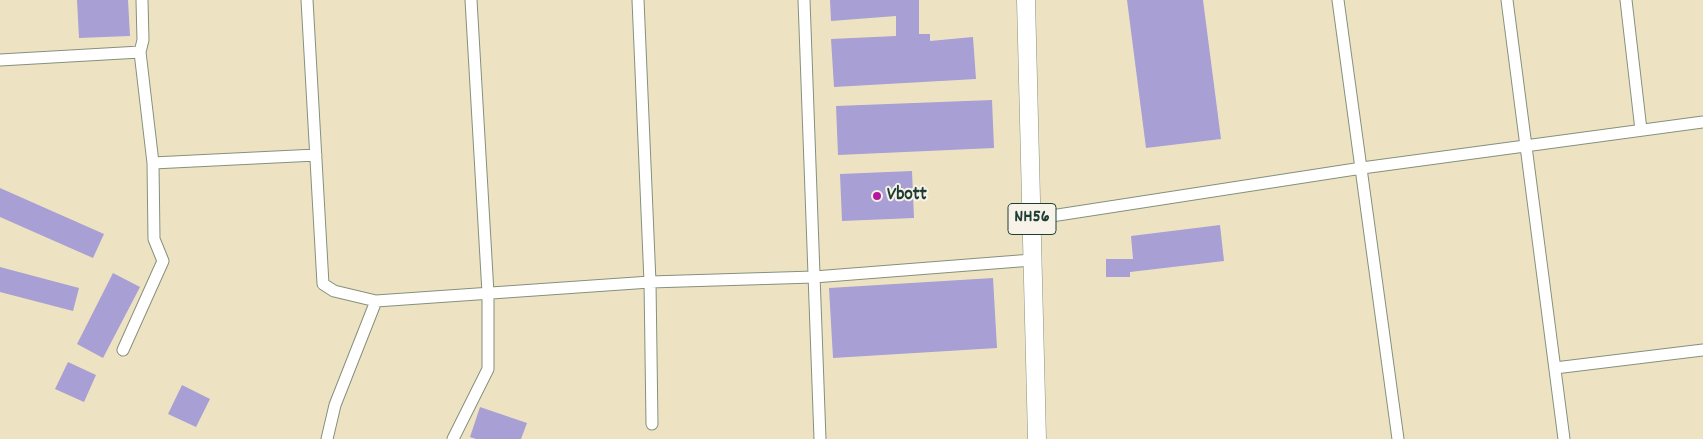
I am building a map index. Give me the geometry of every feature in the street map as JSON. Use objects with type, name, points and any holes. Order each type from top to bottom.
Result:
[{"type":"highway","name":"NH56","points":[[1026,0],[1037,439]]},
{"type":"street","points":[[123,350],[162,261],[154,239],[153,162],[140,52],[143,40],[142,0]]},
{"type":"street","points":[[308,0],[324,284],[334,291],[376,301],[650,282],[814,277],[1032,260]]},
{"type":"street","points":[[453,439],[488,370],[488,293],[471,0]]},
{"type":"street","points":[[638,0],[650,282],[652,424]]},
{"type":"street","points":[[804,0],[820,439]]},
{"type":"street","points":[[1338,0],[1398,439]]},
{"type":"street","points":[[1507,0],[1564,439]]},
{"type":"street","points":[[1626,0],[1641,130]]},
{"type":"street","points":[[0,60],[140,52]]},
{"type":"street","points":[[1032,220],[1362,168],[1703,122]]},
{"type":"street","points":[[153,162],[316,154]]},
{"type":"street","points":[[327,439],[335,405],[376,301]]},
{"type":"street","points":[[1555,368],[1703,350]]},
{"type":"building","points":[[77,0],[128,0],[130,36],[79,38]]},
{"type":"building","points":[[830,0],[919,0],[919,34],[930,34],[930,41],[973,37],[976,79],[834,87],[831,39],[896,36],[896,16],[831,21]]},
{"type":"building","points":[[1127,0],[1203,0],[1221,139],[1146,148]]},
{"type":"building","points":[[992,100],[994,148],[838,155],[836,106]]},
{"type":"building","name":"Vbott","points":[[912,171],[914,218],[842,221],[840,174]]},
{"type":"building","points":[[0,188],[104,234],[93,258],[0,217]]},
{"type":"building","points":[[1220,225],[1224,261],[1130,272],[1130,277],[1106,277],[1106,259],[1133,259],[1131,236]]},
{"type":"building","points":[[0,267],[79,288],[73,311],[0,292]]},
{"type":"building","points":[[113,273],[140,287],[103,358],[77,344]]},
{"type":"building","points":[[993,278],[997,348],[833,358],[829,288]]},
{"type":"building","points":[[68,362],[96,375],[84,402],[55,389]]},
{"type":"building","points":[[182,385],[210,399],[196,427],[168,414]]},
{"type":"building","points":[[480,407],[527,423],[521,439],[476,439],[470,437]]},
{"type":"place","name":"Vbott","points":[[877,196]]}]
